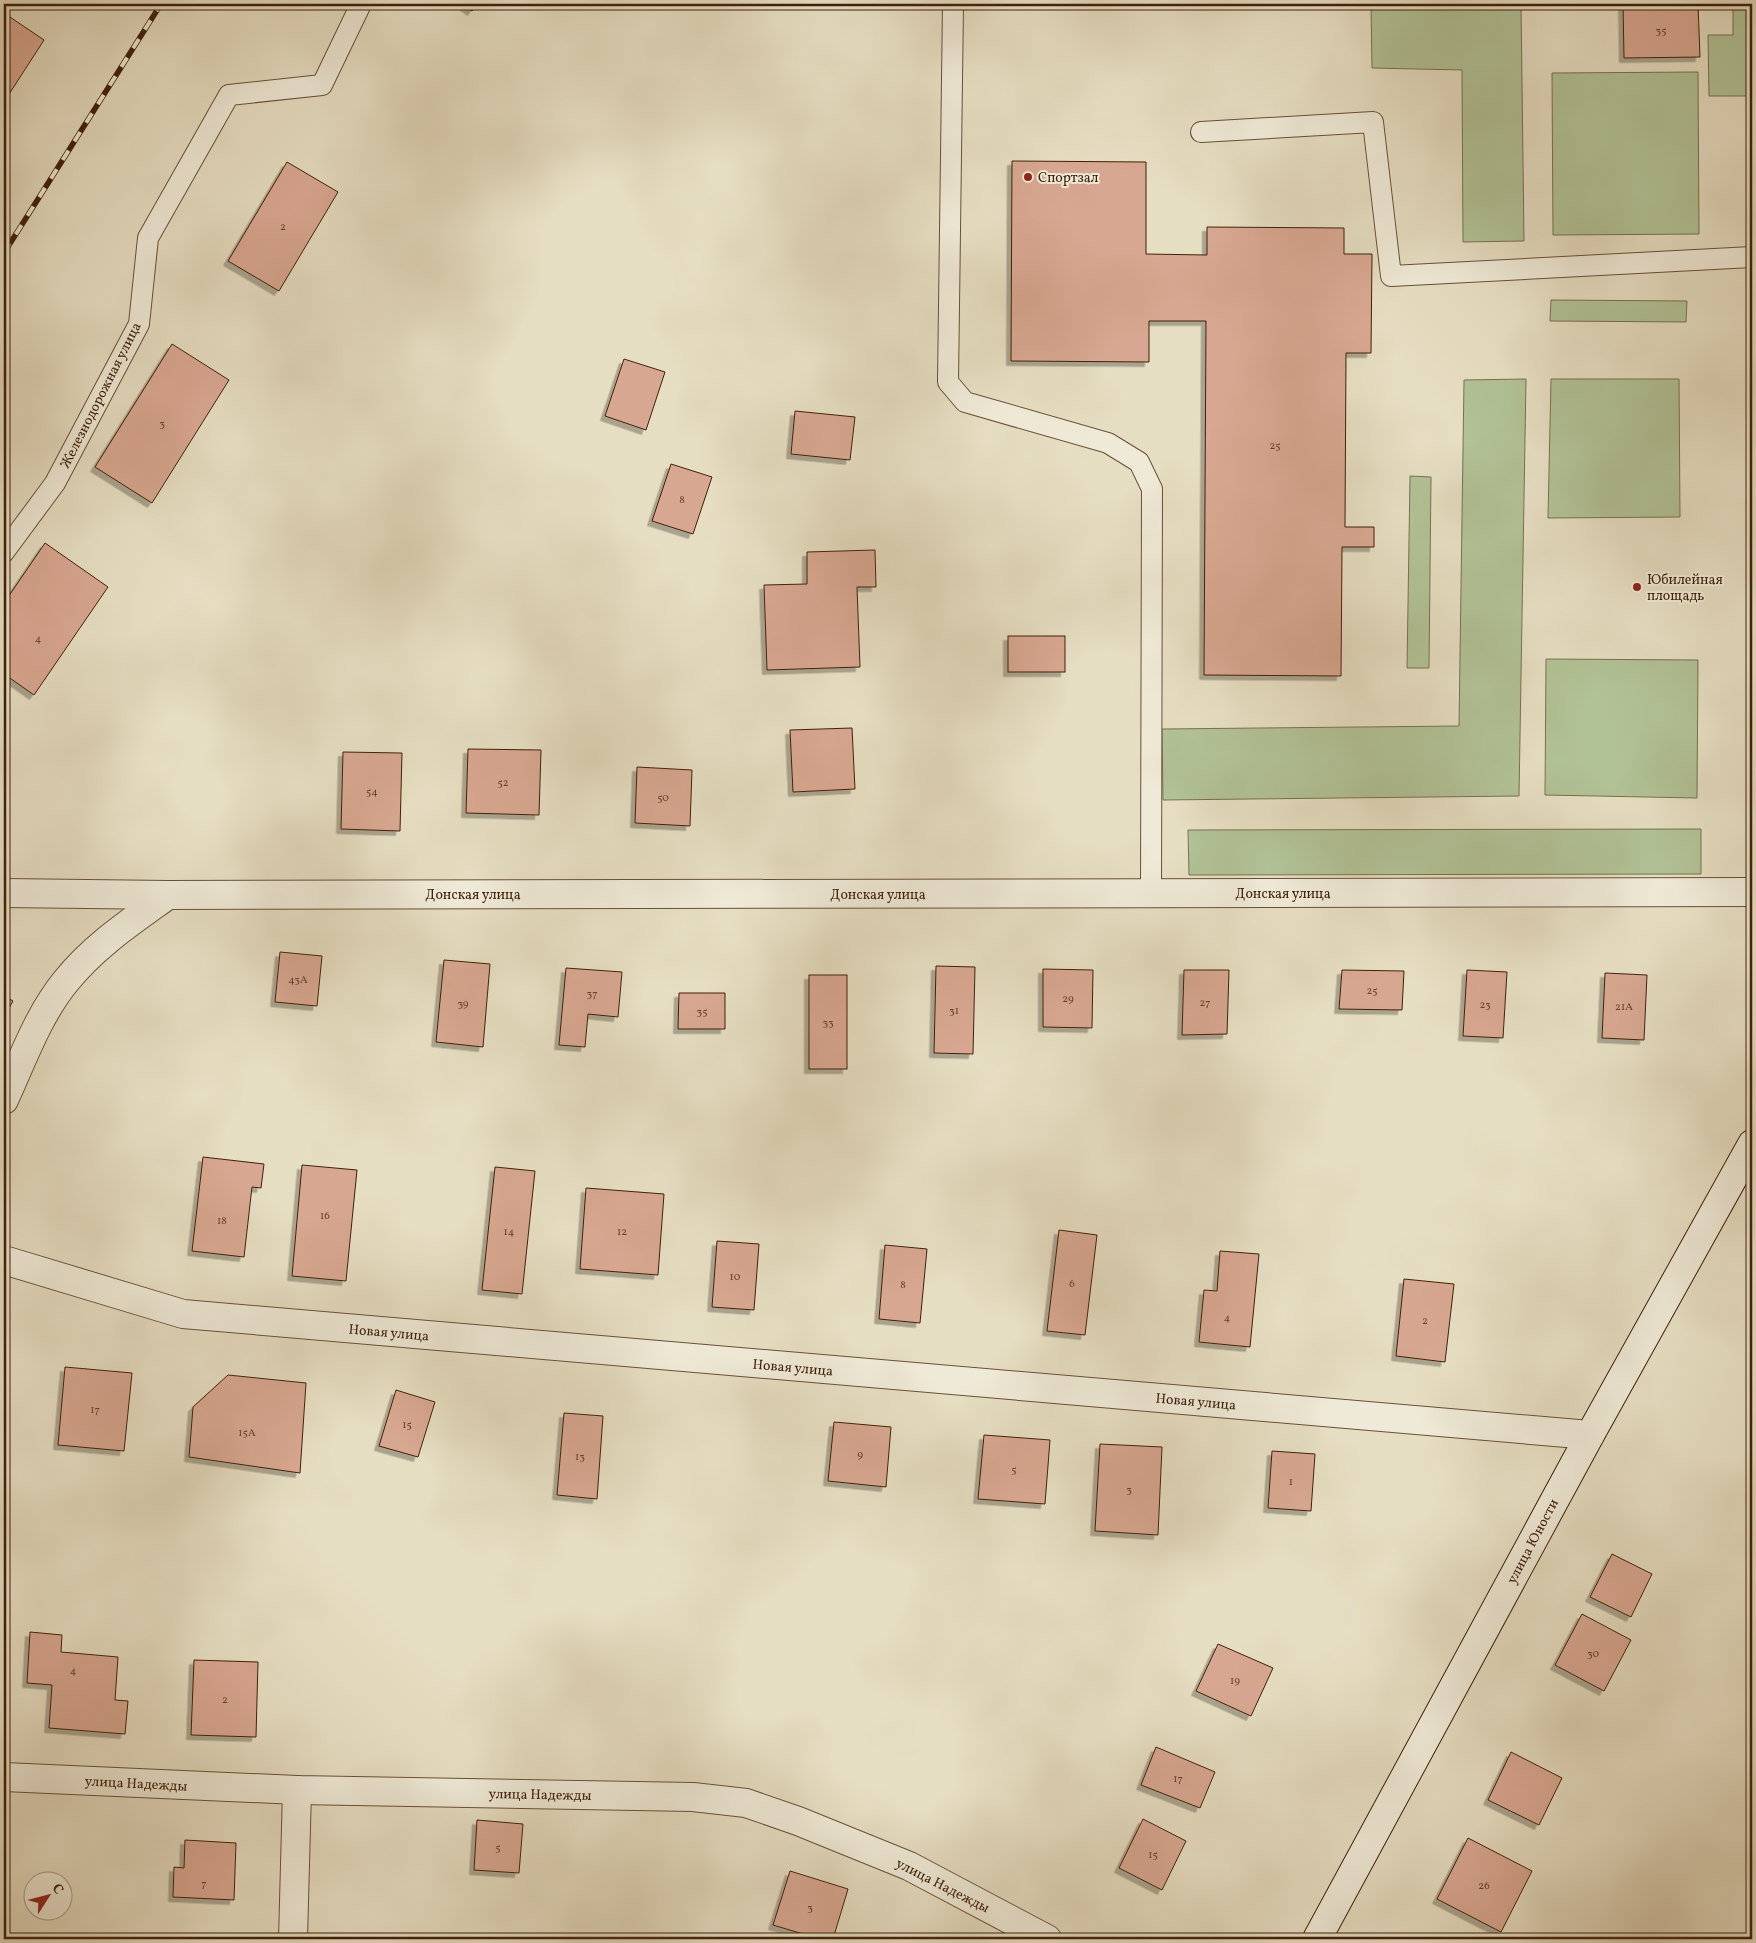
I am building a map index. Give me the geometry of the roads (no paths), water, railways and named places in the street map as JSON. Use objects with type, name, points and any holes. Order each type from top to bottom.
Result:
[{"type":"street","name":"Донская улица","points":[[4,893],[168,896],[1752,892]]},
{"type":"street","points":[[4,1100],[44,1016],[66,981],[112,935],[168,896]]},
{"type":"street","name":"улица Юности","points":[[1317,1939],[1590,1435],[1752,1144]]},
{"type":"street","name":"Новая улица","points":[[4,1260],[183,1314],[1590,1435]]},
{"type":"street","name":"улица Надежды","points":[[4,1777],[297,1790],[693,1797],[746,1803],[798,1821],[909,1866],[1047,1939]]},
{"type":"street","points":[[293,1939],[297,1790]]},
{"type":"lane","name":"Железнодорожная улица","points":[[4,552],[55,483],[139,324],[148,238],[229,95],[322,85],[361,4]]},
{"type":"lane","points":[[953,4],[948,382],[965,402],[1108,444],[1139,462],[1152,490],[1151,893]]},
{"type":"lane","points":[[1200,132],[1373,122],[1391,276],[1752,257]]},
{"type":"railway","points":[[4,253],[161,4]]},
{"type":"place","name":"Спортзал","points":[[1028,177]]},
{"type":"place","name":"Юбилейная площадь","points":[[1637,587]]}]
